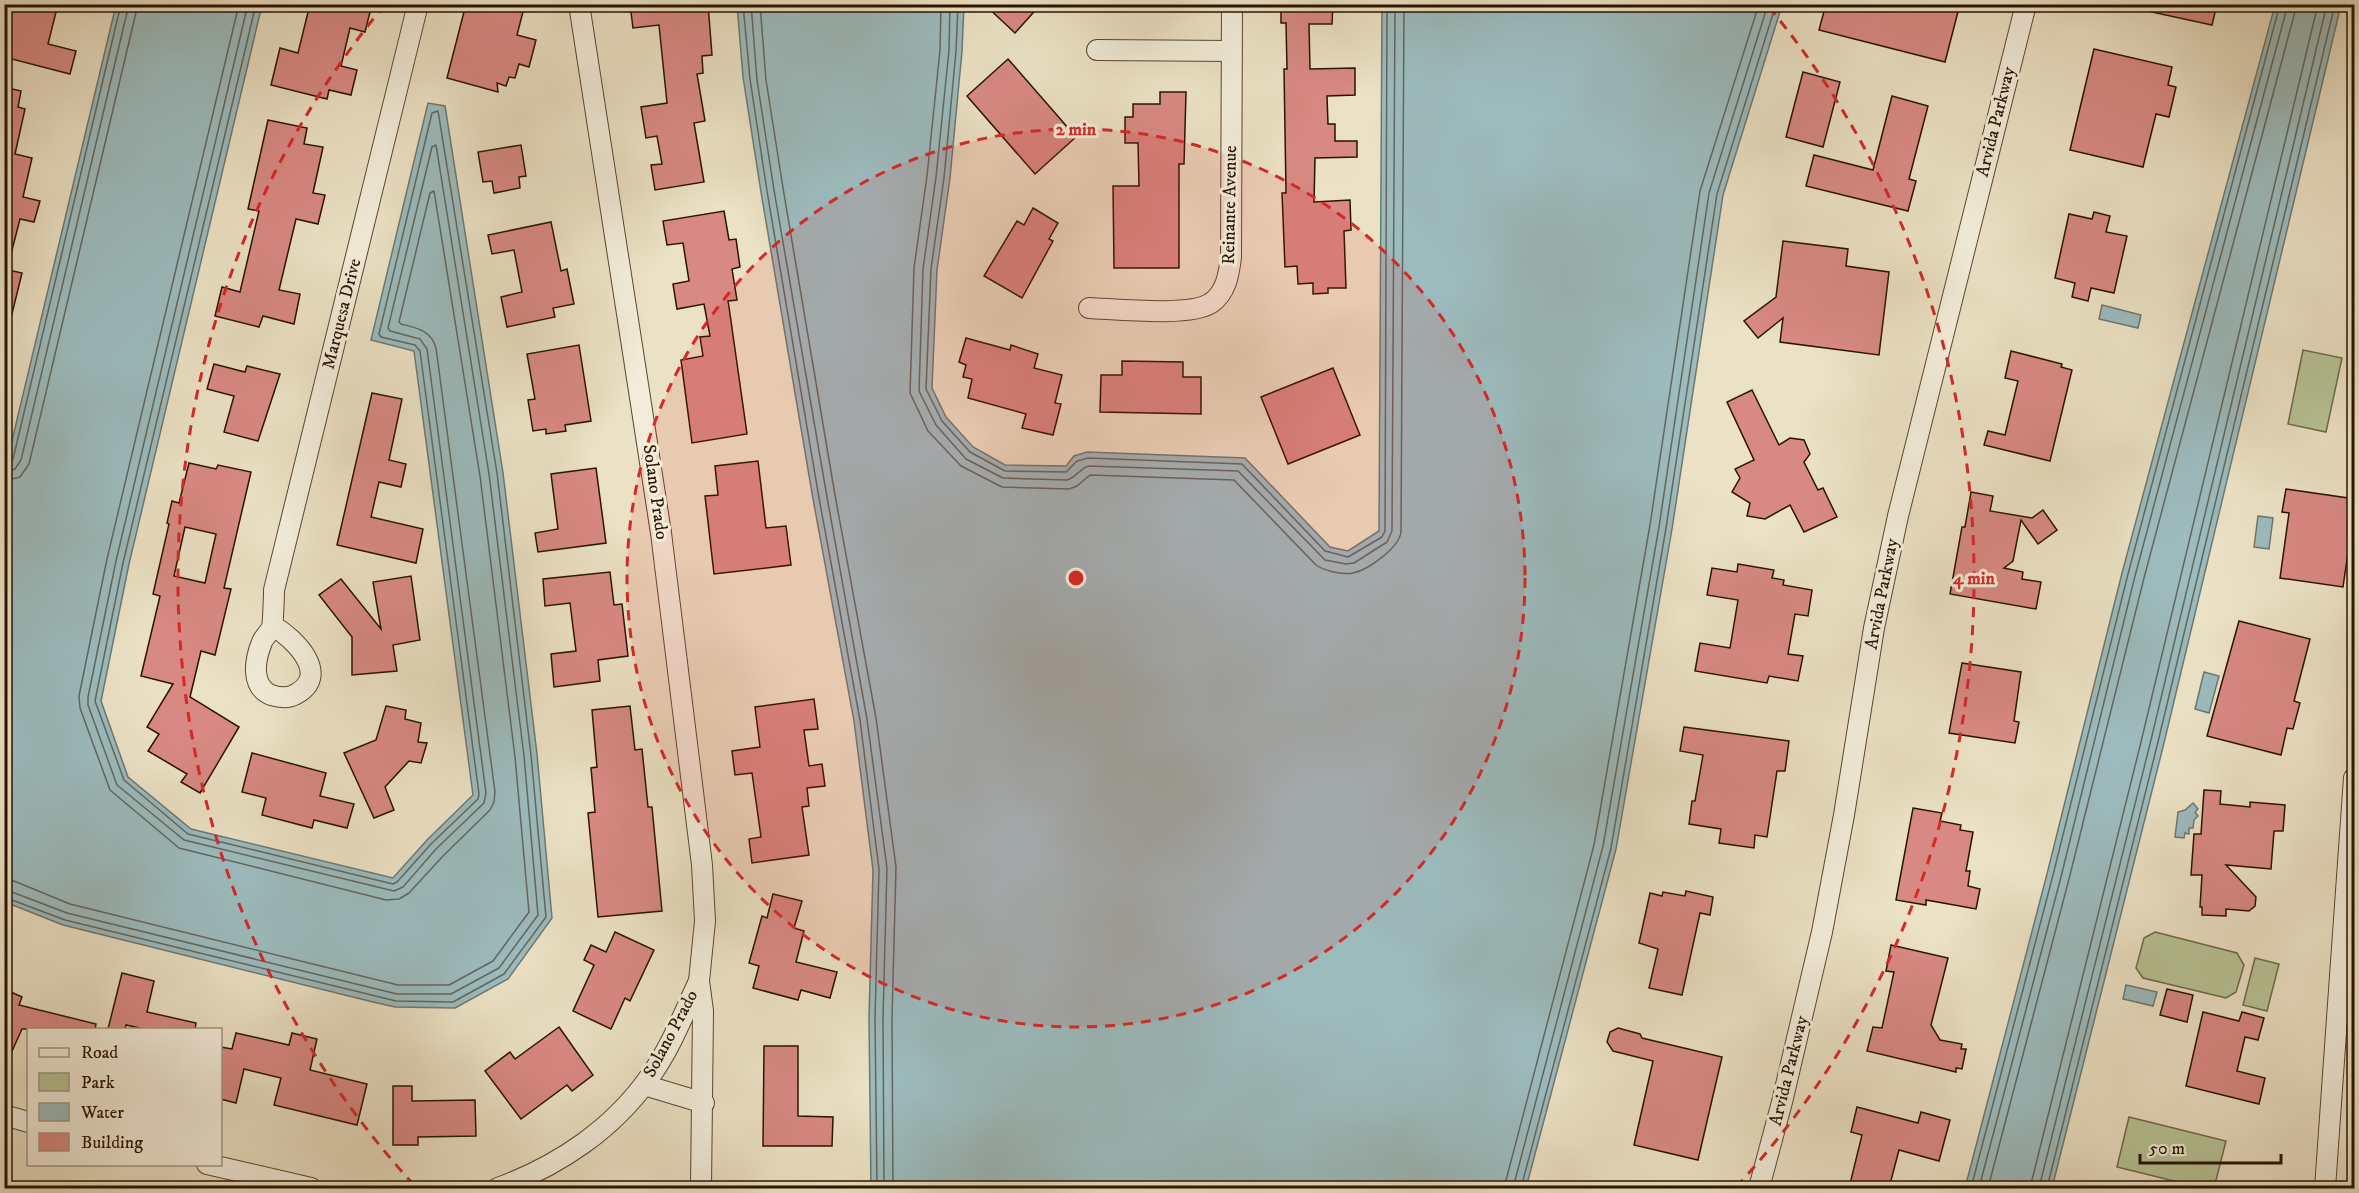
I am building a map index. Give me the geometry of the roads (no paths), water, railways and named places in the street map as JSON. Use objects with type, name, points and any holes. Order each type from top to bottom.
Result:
[{"type":"street","name":"Marquesa Drive","points":[[273,626],[274,590],[418,4]]},
{"type":"street","name":"Solano Prado","points":[[579,4],[661,533],[699,844],[705,921],[699,981],[703,1011],[704,1103],[701,1188]]},
{"type":"street","name":"Reinante Avenue","points":[[1089,308],[1185,311],[1210,304],[1223,289],[1228,277],[1231,257],[1232,4]]},
{"type":"street","name":"Arvida Parkway","points":[[1759,1188],[1822,932],[1844,815],[1874,628],[1898,516],[2026,4]]},
{"type":"street","points":[[1097,50],[1232,51]]},
{"type":"street","points":[[2325,1188],[2355,778]]},
{"type":"street","name":"Solano Prado","points":[[498,1188],[526,1183],[601,1129],[644,1085],[668,1047],[699,981]]},
{"type":"street","points":[[644,1085],[704,1103]]},
{"type":"street","points":[[4,1114],[27,1122]]},
{"type":"street","points":[[216,1166],[311,1188]]},
{"type":"water","points":[[116,5],[262,5],[129,564],[101,701],[128,777],[191,829],[393,878],[427,840],[473,795],[414,351],[371,340],[428,103],[445,106],[503,473],[537,754],[552,918],[508,979],[455,1008],[395,1007],[373,1002],[63,925],[5,902],[5,470]]},
{"type":"water","points":[[737,5],[964,5],[950,178],[937,270],[932,388],[946,417],[973,447],[1005,465],[1066,466],[1074,456],[1087,452],[1245,458],[1330,547],[1348,551],[1379,531],[1382,5],[1782,5],[1723,195],[1672,529],[1616,849],[1526,1188],[871,1188],[869,1018],[873,870],[854,721],[813,499],[761,192],[743,77]]},
{"type":"water","points":[[2275,5],[2341,5],[2163,747],[2052,1188],[1965,1188],[2122,573]]},
{"type":"water","points":[[2102,305],[2141,315],[2138,328],[2099,319]]},
{"type":"water","points":[[2258,516],[2273,518],[2269,549],[2254,547]]},
{"type":"water","points":[[2204,672],[2219,676],[2209,713],[2195,709]]},
{"type":"water","points":[[2193,803],[2198,809],[2195,812],[2198,816],[2194,820],[2193,828],[2189,828],[2189,834],[2185,833],[2184,838],[2175,837],[2178,812],[2185,810]]},
{"type":"water","points":[[2126,985],[2157,992],[2153,1006],[2123,999]]}]
